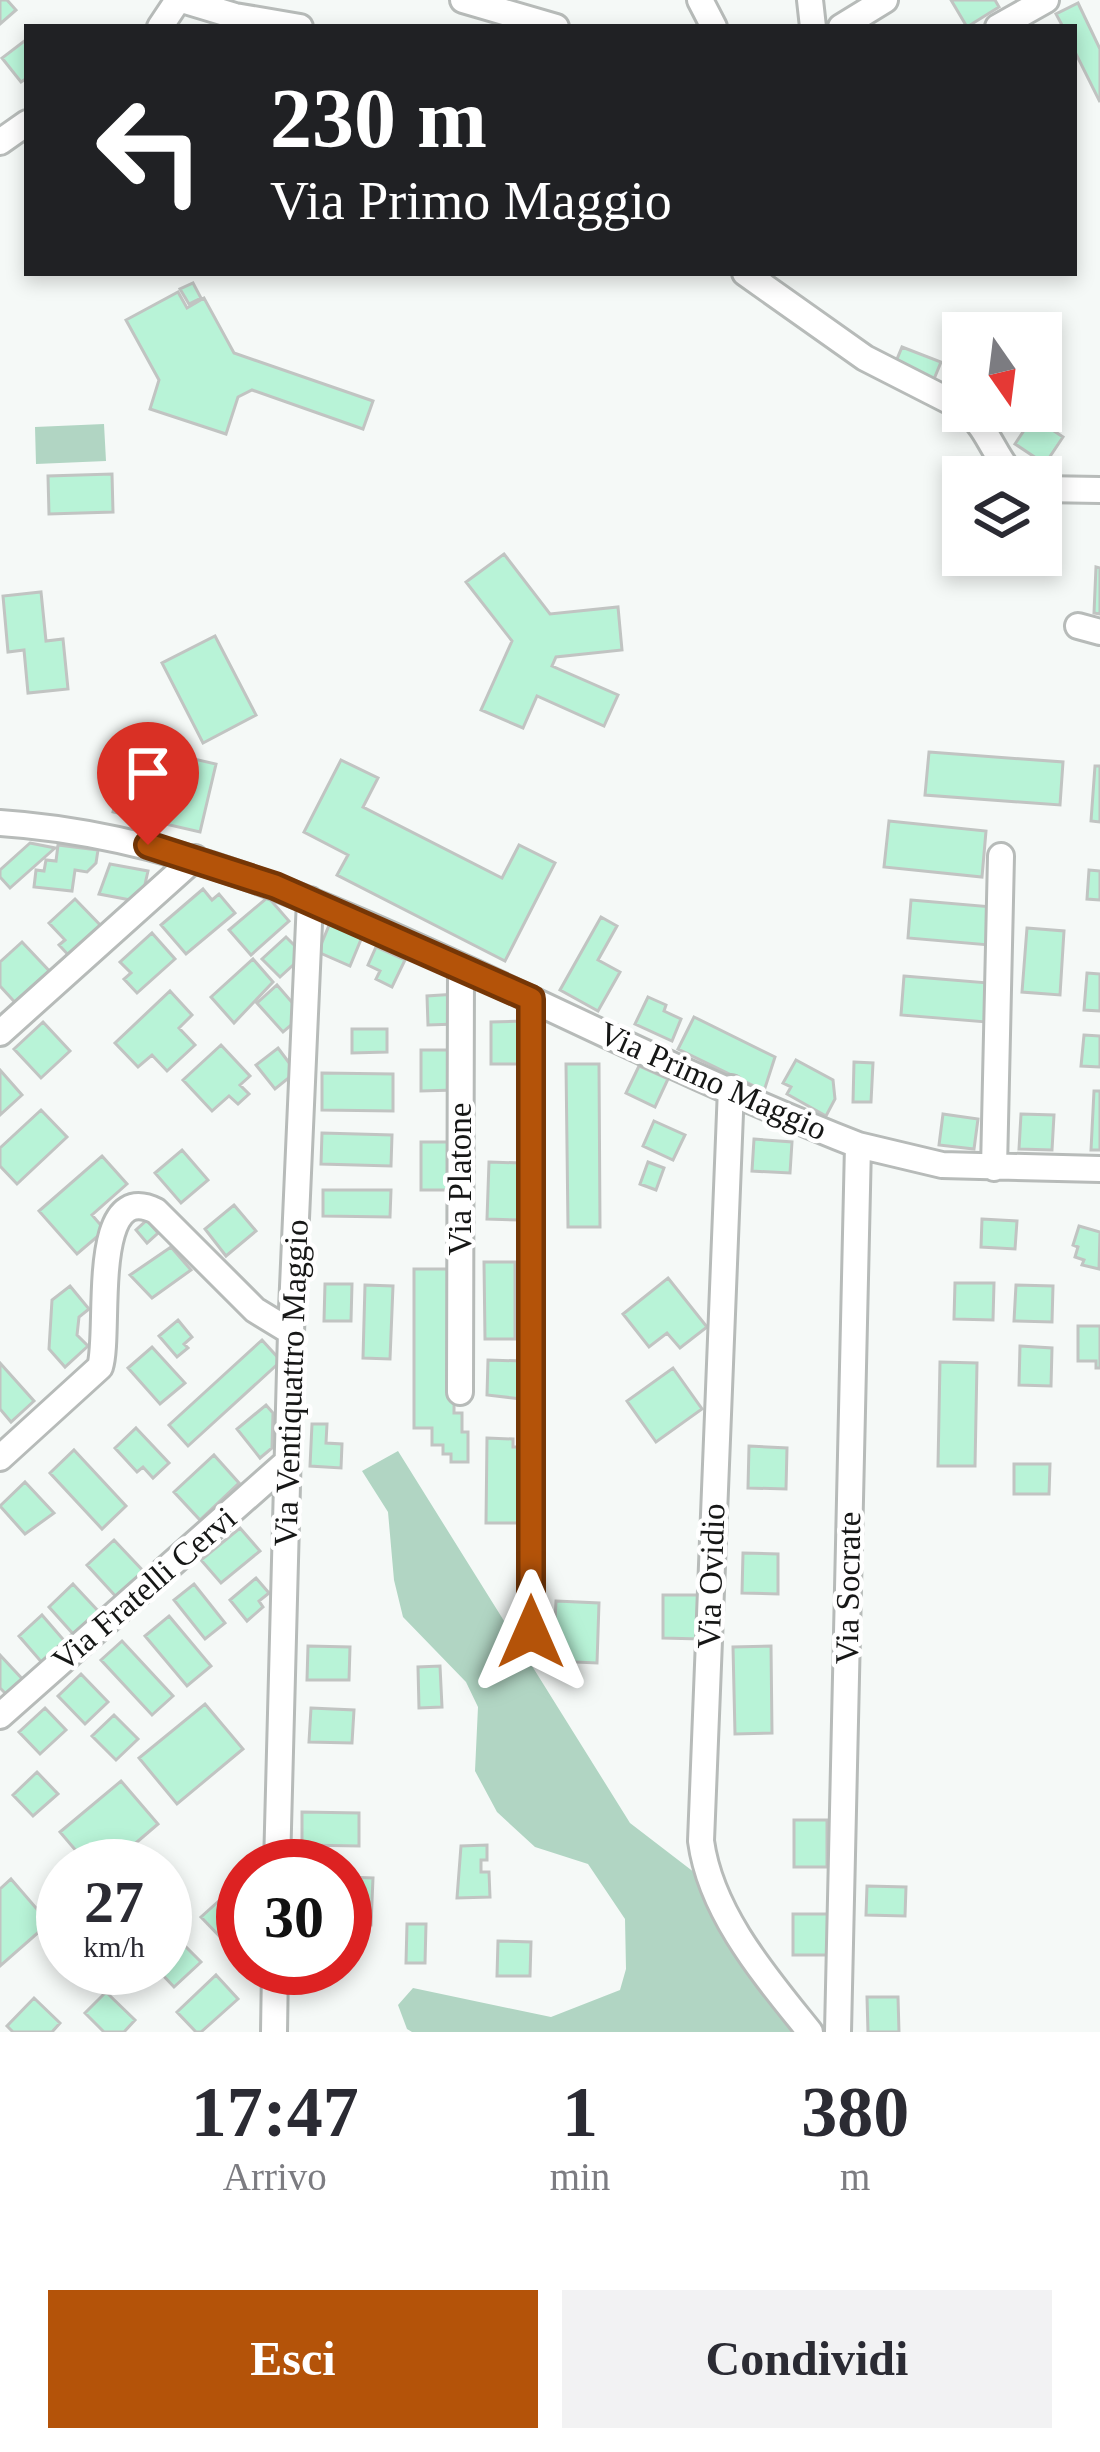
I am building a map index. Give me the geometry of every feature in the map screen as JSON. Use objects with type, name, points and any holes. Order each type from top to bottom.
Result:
[{"type":"street","points":[[180,0],[282,24]]},
{"type":"street","points":[[463,0],[546,24]]},
{"type":"street","points":[[846,24],[885,0]]},
{"type":"street","points":[[1003,24],[1046,0]]},
{"type":"street","points":[[749,276],[856,352],[942,398]]},
{"type":"street","points":[[1062,490],[1100,490]]},
{"type":"street","name":"Via Primo Maggio","points":[[0,823],[89,832],[195,858],[310,900],[858,1145],[929,1162],[1100,1169]]},
{"type":"street","points":[[994,1168],[1000,856]]},
{"type":"street","points":[[0,1033],[195,858]]},
{"type":"street","name":"Via Ventiquattro Maggio","points":[[278,1839],[291,1331],[310,900]]},
{"type":"street","name":"Via Platone","points":[[460,1392],[461,967]]},
{"type":"street","points":[[531,999],[531,1632]]},
{"type":"street","name":"Via Ovidio","points":[[731,1088],[701,1841],[711,1878],[739,1936],[810,2032]]},
{"type":"street","name":"Via Socrate","points":[[838,2032],[858,1145]]},
{"type":"street","points":[[0,1458],[100,1366],[109,1246],[116,1220],[126,1209],[142,1205],[157,1211],[255,1310],[291,1331]]},
{"type":"street","name":"Via Fratelli Cervi","points":[[0,1716],[288,1462]]},
{"type":"street","points":[[274,2032],[275,1995]]},
{"type":"green space","points":[[104,424],[106,461],[36,464],[35,427]]},
{"type":"green space","points":[[398,1451],[630,1823],[699,1876],[800,2032],[407,2029],[398,2005],[413,1988],[551,2017],[620,1990],[626,1969],[625,1919],[588,1864],[535,1847],[497,1812],[475,1771],[478,1707],[466,1682],[403,1617],[394,1580],[388,1512],[362,1471]]},
{"type":"building","points":[[0,0],[7,0],[16,10],[0,24]]},
{"type":"building","points":[[951,0],[995,0],[999,7],[965,24]]},
{"type":"building","points":[[1078,3],[1100,49],[1100,102],[1077,56],[1077,24],[1061,24],[1056,14]]},
{"type":"building","points":[[24,41],[24,80],[21,82],[2,58]]},
{"type":"building","points":[[193,283],[201,298],[189,304],[180,289]]},
{"type":"building","points":[[178,292],[187,308],[204,298],[234,353],[373,401],[363,429],[252,390],[238,397],[226,434],[150,409],[159,380],[126,320]]},
{"type":"building","points":[[902,347],[941,362],[934,379],[895,364]]},
{"type":"building","points":[[1023,432],[1056,432],[1063,437],[1050,456],[1033,456],[1015,444]]},
{"type":"building","points":[[112,474],[113,512],[49,514],[48,476]]},
{"type":"building","points":[[504,554],[550,614],[618,607],[622,650],[556,657],[552,666],[618,695],[604,726],[537,696],[523,728],[481,710],[512,641],[466,582]]},
{"type":"building","points":[[1096,567],[1100,568],[1100,614],[1094,613]]},
{"type":"building","points":[[41,592],[46,641],[63,639],[68,689],[28,693],[24,650],[8,652],[3,596]]},
{"type":"building","points":[[215,636],[256,715],[203,743],[162,663]]},
{"type":"building","points":[[129,744],[216,764],[200,832],[113,812]]},
{"type":"building","points":[[929,752],[1063,762],[1060,805],[925,795]]},
{"type":"building","points":[[341,760],[378,778],[363,807],[502,878],[519,845],[555,863],[505,961],[337,875],[348,855],[304,832]]},
{"type":"building","points":[[1095,766],[1100,766],[1100,822],[1091,821]]},
{"type":"building","points":[[889,821],[986,831],[982,877],[884,867]]},
{"type":"building","points":[[30,843],[55,848],[10,888],[0,870]]},
{"type":"building","points":[[58,845],[98,850],[96,863],[87,872],[75,870],[72,891],[34,887],[36,870],[44,871],[46,860],[56,861]]},
{"type":"building","points":[[110,864],[148,871],[141,902],[99,894]]},
{"type":"building","points":[[1089,870],[1100,871],[1100,900],[1087,899]]},
{"type":"building","points":[[203,889],[212,900],[219,894],[235,913],[186,954],[161,925]]},
{"type":"building","points":[[268,897],[289,921],[251,955],[229,930]]},
{"type":"building","points":[[75,899],[105,930],[73,960],[59,945],[65,940],[49,923]]},
{"type":"building","points":[[911,900],[993,907],[989,945],[908,938]]},
{"type":"building","points":[[601,917],[617,926],[598,960],[620,972],[598,1011],[560,990]]},
{"type":"building","points":[[330,923],[362,937],[350,966],[318,952]]},
{"type":"building","points":[[1027,928],[1064,931],[1060,995],[1022,992]]},
{"type":"building","points":[[152,933],[175,959],[137,993],[124,979],[131,973],[120,962]]},
{"type":"building","points":[[286,937],[304,955],[280,977],[262,959]]},
{"type":"building","points":[[22,942],[56,978],[21,1009],[0,986],[0,962]]},
{"type":"building","points":[[376,947],[405,960],[392,987],[376,979],[380,971],[368,965]]},
{"type":"building","points":[[253,959],[273,982],[234,1023],[211,997]]},
{"type":"building","points":[[1087,973],[1100,974],[1100,1011],[1084,1010]]},
{"type":"building","points":[[904,976],[989,983],[986,1022],[901,1015]]},
{"type":"building","points":[[277,985],[303,1015],[283,1032],[257,1003]]},
{"type":"building","points":[[170,991],[192,1015],[179,1028],[195,1045],[167,1071],[152,1055],[138,1067],[115,1043]]},
{"type":"building","points":[[456,994],[456,1024],[428,1025],[427,996]]},
{"type":"building","points":[[648,997],[681,1019],[672,1041],[635,1024]]},
{"type":"building","points":[[694,1017],[775,1057],[764,1091],[678,1049]]},
{"type":"building","points":[[523,1021],[523,1064],[491,1064],[491,1022]]},
{"type":"building","points":[[43,1022],[70,1051],[41,1078],[14,1049]]},
{"type":"building","points":[[352,1029],[387,1029],[387,1052],[352,1053]]},
{"type":"building","points":[[1084,1035],[1100,1036],[1100,1067],[1081,1066]]},
{"type":"building","points":[[221,1045],[250,1076],[240,1085],[249,1094],[238,1104],[229,1096],[212,1111],[183,1080]]},
{"type":"building","points":[[278,1048],[296,1072],[275,1089],[256,1065]]},
{"type":"building","points":[[421,1050],[454,1050],[455,1090],[421,1091]]},
{"type":"building","points":[[796,1060],[833,1080],[835,1099],[826,1116],[787,1094],[791,1087],[783,1083]]},
{"type":"building","points":[[854,1062],[873,1063],[871,1102],[853,1102]]},
{"type":"building","points":[[566,1064],[599,1064],[600,1227],[568,1227]]},
{"type":"building","points":[[639,1066],[668,1079],[655,1107],[626,1093]]},
{"type":"building","points":[[0,1070],[22,1095],[0,1115]]},
{"type":"building","points":[[322,1073],[393,1074],[393,1111],[322,1110]]},
{"type":"building","points":[[1094,1091],[1100,1091],[1100,1150],[1091,1150]]},
{"type":"building","points":[[41,1110],[67,1137],[17,1184],[0,1166],[0,1148]]},
{"type":"building","points":[[943,1114],[978,1119],[974,1149],[939,1145]]},
{"type":"building","points":[[1021,1114],[1054,1115],[1052,1150],[1019,1149]]},
{"type":"building","points":[[654,1121],[685,1135],[673,1160],[643,1146]]},
{"type":"building","points":[[322,1133],[392,1135],[391,1166],[321,1164]]},
{"type":"building","points":[[754,1139],[792,1142],[790,1173],[752,1171]]},
{"type":"building","points":[[421,1142],[451,1142],[451,1190],[421,1190]]},
{"type":"building","points":[[182,1150],[208,1180],[181,1203],[155,1173]]},
{"type":"building","points":[[102,1156],[127,1184],[92,1215],[105,1230],[77,1254],[39,1211]]},
{"type":"building","points":[[489,1162],[521,1163],[520,1220],[487,1219]]},
{"type":"building","points":[[648,1162],[664,1168],[656,1190],[640,1184]]},
{"type":"building","points":[[323,1190],[391,1190],[390,1217],[323,1216]]},
{"type":"building","points":[[234,1205],[256,1231],[226,1256],[205,1229]]},
{"type":"building","points":[[982,1219],[1017,1221],[1015,1249],[981,1247]]},
{"type":"building","points":[[147,1220],[158,1233],[147,1243],[136,1230]]},
{"type":"building","points":[[1079,1226],[1100,1232],[1099,1269],[1082,1265],[1084,1260],[1075,1257]]},
{"type":"building","points":[[171,1247],[191,1270],[152,1298],[130,1275]]},
{"type":"building","points":[[484,1262],[515,1262],[515,1339],[485,1339]]},
{"type":"building","points":[[414,1269],[455,1269],[454,1413],[462,1413],[462,1432],[468,1432],[468,1462],[451,1462],[451,1454],[443,1454],[443,1445],[432,1445],[432,1428],[414,1428]]},
{"type":"building","points":[[668,1278],[707,1327],[680,1348],[667,1333],[649,1347],[623,1314]]},
{"type":"building","points":[[955,1283],[994,1283],[993,1320],[954,1319]]},
{"type":"building","points":[[325,1284],[352,1284],[351,1321],[324,1321]]},
{"type":"building","points":[[365,1285],[393,1286],[390,1359],[363,1358]]},
{"type":"building","points":[[1016,1285],[1053,1286],[1052,1322],[1014,1321]]},
{"type":"building","points":[[70,1286],[89,1309],[79,1317],[77,1335],[88,1346],[65,1367],[49,1349],[52,1300]]},
{"type":"building","points":[[178,1320],[192,1337],[177,1357],[159,1336]]},
{"type":"building","points":[[1078,1326],[1100,1326],[1100,1368],[1096,1361],[1078,1361]]},
{"type":"building","points":[[262,1340],[281,1361],[188,1446],[169,1425]]},
{"type":"building","points":[[1020,1346],[1052,1348],[1051,1386],[1019,1385]]},
{"type":"building","points":[[152,1347],[185,1383],[160,1404],[128,1368]]},
{"type":"building","points":[[488,1360],[523,1361],[522,1399],[487,1395]]},
{"type":"building","points":[[940,1362],[977,1363],[975,1466],[938,1466]]},
{"type":"building","points":[[0,1363],[34,1401],[11,1422],[0,1409]]},
{"type":"building","points":[[673,1368],[702,1409],[656,1442],[627,1401]]},
{"type":"building","points":[[266,1405],[273,1413],[272,1448],[260,1458],[237,1429]]},
{"type":"building","points":[[312,1424],[327,1424],[326,1443],[342,1444],[341,1468],[310,1466]]},
{"type":"building","points":[[136,1428],[169,1463],[153,1478],[143,1467],[137,1472],[115,1448]]},
{"type":"building","points":[[487,1438],[513,1439],[513,1447],[524,1447],[524,1523],[486,1523]]},
{"type":"building","points":[[749,1446],[787,1448],[786,1489],[748,1488]]},
{"type":"building","points":[[74,1450],[126,1506],[102,1529],[50,1473]]},
{"type":"building","points":[[214,1455],[239,1483],[200,1520],[174,1492]]},
{"type":"building","points":[[1014,1464],[1050,1464],[1049,1494],[1014,1494]]},
{"type":"building","points":[[25,1482],[54,1513],[25,1534],[0,1506]]},
{"type":"building","points":[[240,1528],[260,1551],[221,1583],[201,1560]]},
{"type":"building","points":[[114,1540],[147,1575],[119,1600],[87,1565]]},
{"type":"building","points":[[743,1553],[778,1554],[778,1594],[742,1593]]},
{"type":"building","points":[[256,1578],[269,1593],[259,1601],[263,1607],[247,1621],[230,1600]]},
{"type":"building","points":[[73,1584],[100,1613],[75,1636],[49,1607]]},
{"type":"building","points":[[194,1584],[225,1623],[205,1639],[174,1600]]},
{"type":"building","points":[[663,1595],[701,1595],[700,1639],[663,1638]]},
{"type":"building","points":[[556,1601],[599,1603],[597,1663],[553,1661]]},
{"type":"building","points":[[42,1615],[68,1645],[44,1665],[19,1636]]},
{"type":"building","points":[[169,1616],[211,1666],[187,1686],[145,1636]]},
{"type":"building","points":[[122,1641],[173,1696],[152,1715],[101,1660]]},
{"type":"building","points":[[308,1646],[350,1647],[349,1680],[307,1680]]},
{"type":"building","points":[[771,1646],[772,1733],[735,1734],[733,1647]]},
{"type":"building","points":[[0,1655],[27,1684],[11,1699],[0,1688]]},
{"type":"building","points":[[440,1666],[442,1707],[419,1708],[418,1667]]},
{"type":"building","points":[[81,1674],[108,1702],[85,1724],[58,1696]]},
{"type":"building","points":[[205,1704],[243,1749],[177,1804],[139,1758]]},
{"type":"building","points":[[45,1708],[66,1730],[40,1754],[19,1732]]},
{"type":"building","points":[[311,1708],[354,1710],[352,1743],[309,1742]]},
{"type":"building","points":[[114,1715],[138,1739],[116,1760],[92,1736]]},
{"type":"building","points":[[37,1772],[58,1794],[33,1816],[13,1795]]},
{"type":"building","points":[[121,1781],[158,1824],[140,1839],[66,1839],[60,1832]]},
{"type":"building","points":[[302,1812],[359,1813],[359,1839],[302,1839]]},
{"type":"building","points":[[794,1820],[827,1820],[827,1867],[794,1867]]},
{"type":"building","points":[[487,1845],[481,1872],[489,1872],[490,1897],[457,1898],[461,1846]]},
{"type":"building","points":[[11,1879],[36,1908],[36,1934],[0,1966],[0,1889]]},
{"type":"building","points":[[867,1886],[906,1887],[905,1916],[866,1915]]},
{"type":"building","points":[[216,1904],[216,1933],[201,1917]]},
{"type":"building","points":[[793,1914],[830,1914],[830,1955],[793,1955]]},
{"type":"building","points":[[407,1924],[426,1924],[425,1963],[406,1963]]},
{"type":"building","points":[[498,1941],[531,1942],[530,1976],[497,1976]]},
{"type":"building","points":[[216,1975],[216,1995],[238,1999],[201,2032],[177,2012]]},
{"type":"building","points":[[103,1995],[109,1995],[135,2020],[124,2032],[104,2032],[85,2013]]},
{"type":"building","points":[[867,1997],[898,1997],[899,2032],[868,2032]]},
{"type":"building","points":[[34,1998],[60,2023],[52,2032],[13,2032],[7,2026]]},
{"type":"route","points":[[148,845],[275,886],[531,999],[531,1632]]}]
